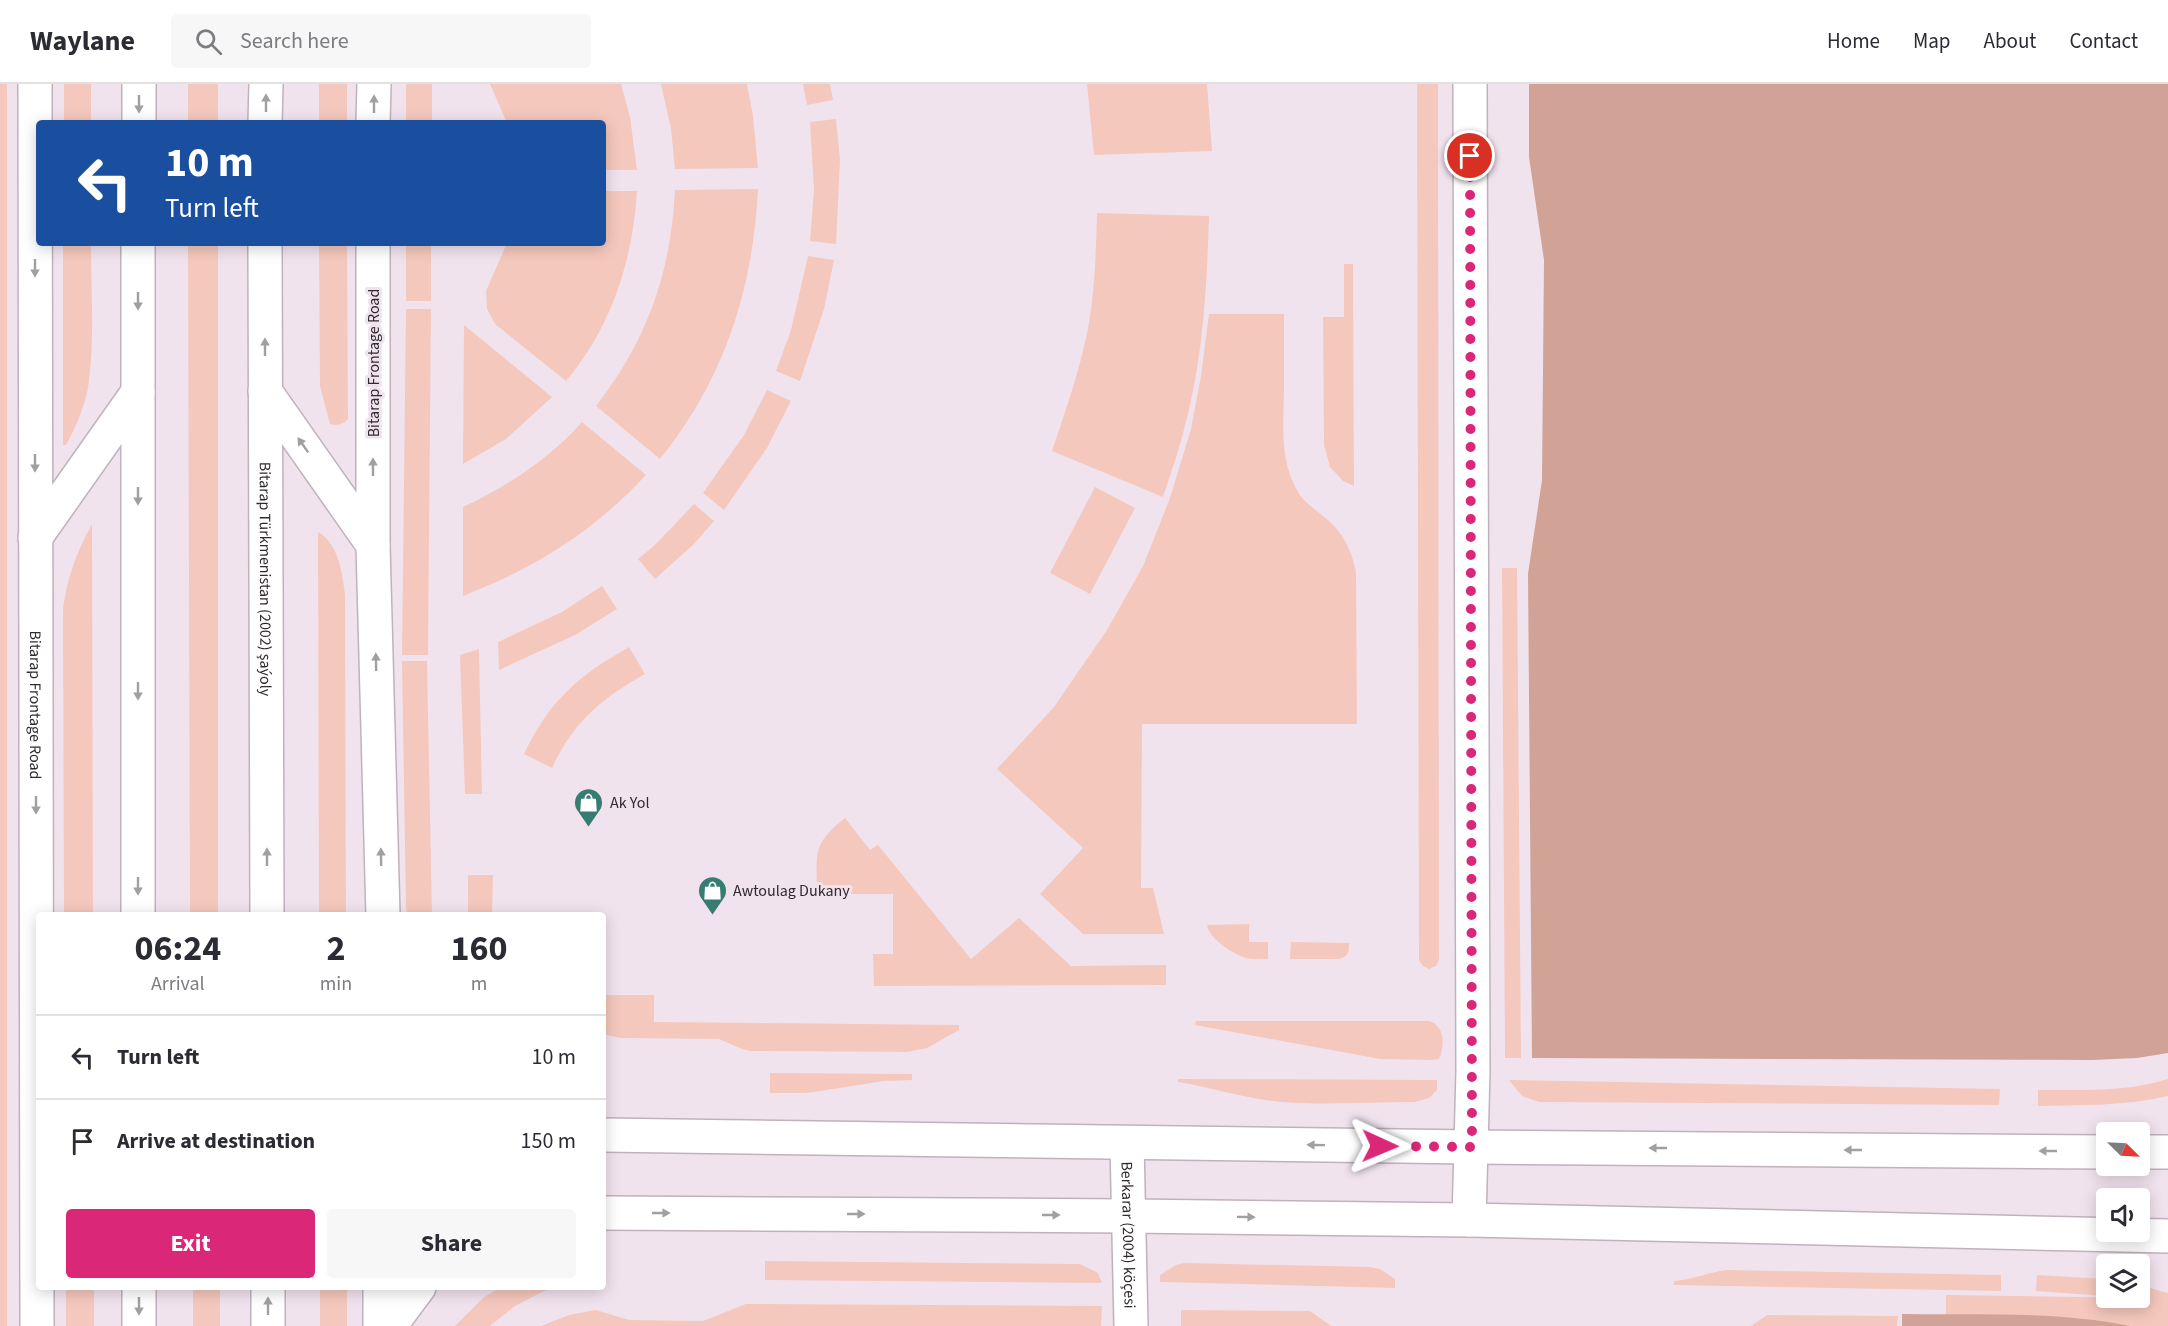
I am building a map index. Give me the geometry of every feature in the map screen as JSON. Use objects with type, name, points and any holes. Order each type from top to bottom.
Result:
[{"type":"street","name":"Bitarap Frontage Road","points":[[35,84],[36,1326]]},
{"type":"street","points":[[138,120],[139,84]]},
{"type":"street","points":[[266,84],[266,120]]},
{"type":"street","points":[[374,84],[374,120]]},
{"type":"street","points":[[1469,1220],[1472,1147],[1470,84]]},
{"type":"street","points":[[138,246],[138,912]]},
{"type":"street","name":"Bitarap Türkmenistan (2002) şaýoly","points":[[265,246],[267,912]]},
{"type":"street","name":"Bitarap Frontage Road","points":[[373,246],[373,545],[383,912]]},
{"type":"street","points":[[265,391],[373,545]]},
{"type":"street","points":[[35,538],[138,392]]},
{"type":"street","points":[[606,1134],[1127,1143],[2096,1152]]},
{"type":"street","name":"Berkarar (2004) köçesi","points":[[1127,1143],[1131,1326]]},
{"type":"street","points":[[2150,1152],[2168,1152]]},
{"type":"street","points":[[606,1213],[1469,1220],[2168,1236]]},
{"type":"street","points":[[139,1290],[139,1326]]},
{"type":"street","points":[[268,1290],[268,1326]]},
{"type":"street","points":[[380,1326],[381,1290]]},
{"type":"street","points":[[390,1326],[417,1290]]},
{"type":"shaded area","points":[[0,84],[7,84],[7,1326],[0,1326]]},
{"type":"shaded area","points":[[64,84],[91,84],[91,120],[64,120]]},
{"type":"shaded area","points":[[188,84],[218,84],[218,120],[188,120]]},
{"type":"shaded area","points":[[319,84],[347,84],[347,120],[319,120]]},
{"type":"shaded area","points":[[406,84],[432,84],[432,120],[406,120]]},
{"type":"shaded area","points":[[490,84],[621,84],[630,117],[637,170],[606,170],[606,120],[506,120]]},
{"type":"shaded area","points":[[661,84],[747,84],[758,168],[675,169],[671,129]]},
{"type":"shaded area","points":[[803,84],[830,84],[833,100],[807,105]]},
{"type":"shaded area","points":[[1087,84],[1207,84],[1212,151],[1094,155]]},
{"type":"shaded area","points":[[1417,84],[1438,84],[1439,960],[1436,966],[1429,969],[1419,960]]},
{"type":"shaded area","points":[[1529,84],[2168,84],[2168,1053],[2137,1058],[2092,1060],[1532,1058],[1528,574],[1542,480],[1544,260],[1529,157]]},
{"type":"shaded area","points":[[836,119],[840,160],[836,244],[810,241],[814,190],[810,122]]},
{"type":"shaded area","points":[[758,189],[750,263],[731,332],[702,398],[660,459],[596,406],[629,356],[653,304],[668,249],[675,190]]},
{"type":"shaded area","points":[[606,191],[637,191],[631,242],[617,292],[596,339],[566,381],[495,324],[487,309],[486,291],[506,246],[606,246]]},
{"type":"shaded area","points":[[1097,213],[1209,216],[1205,296],[1196,374],[1183,435],[1163,497],[1052,451],[1086,339],[1094,282]]},
{"type":"shaded area","points":[[63,246],[91,246],[91,352],[88,388],[73,431],[66,445],[63,445]]},
{"type":"shaded area","points":[[188,246],[218,246],[218,912],[190,912]]},
{"type":"shaded area","points":[[319,246],[347,246],[348,419],[337,425],[330,424],[320,386]]},
{"type":"shaded area","points":[[406,246],[431,246],[431,301],[406,301]]},
{"type":"shaded area","points":[[808,256],[834,260],[824,309],[800,381],[776,371],[791,330]]},
{"type":"shaded area","points":[[1344,264],[1353,264],[1354,486],[1343,481],[1330,467],[1324,445],[1323,317],[1344,317]]},
{"type":"shaded area","points":[[406,309],[431,309],[428,655],[402,655]]},
{"type":"shaded area","points":[[1209,314],[1284,314],[1283,431],[1288,469],[1301,496],[1334,525],[1343,537],[1350,550],[1356,572],[1357,724],[1142,724],[1141,888],[1153,888],[1164,934],[1083,934],[1040,894],[1083,848],[997,769],[1054,707],[1107,630],[1143,566],[1170,498],[1191,429]]},
{"type":"shaded area","points":[[464,325],[552,397],[506,439],[463,464]]},
{"type":"shaded area","points":[[767,390],[791,401],[767,448],[724,510],[703,493],[744,435]]},
{"type":"shaded area","points":[[582,422],[646,475],[605,514],[562,546],[515,573],[463,596],[463,507],[496,490],[542,460]]},
{"type":"shaded area","points":[[1095,487],[1135,508],[1090,594],[1050,573]]},
{"type":"shaded area","points":[[694,504],[714,521],[694,544],[655,579],[638,559],[655,545]]},
{"type":"shaded area","points":[[92,524],[93,912],[64,912],[63,609],[73,565]]},
{"type":"shaded area","points":[[318,532],[325,537],[335,551],[341,569],[345,595],[346,912],[319,912]]},
{"type":"shaded area","points":[[1502,568],[1517,568],[1521,1058],[1505,1058]]},
{"type":"shaded area","points":[[602,586],[617,609],[575,635],[499,670],[498,642],[562,612]]},
{"type":"shaded area","points":[[629,647],[645,674],[602,702],[579,724],[552,768],[524,754],[544,719],[567,691],[595,668]]},
{"type":"shaded area","points":[[479,649],[482,794],[465,794],[460,655]]},
{"type":"shaded area","points":[[402,661],[427,661],[432,912],[407,912]]},
{"type":"shaded area","points":[[845,818],[870,850],[878,845],[971,959],[1019,918],[1071,966],[1166,965],[1166,985],[874,986],[873,954],[893,954],[893,894],[817,894],[818,851],[826,836]]},
{"type":"shaded area","points":[[468,875],[493,875],[492,912],[468,912]]},
{"type":"shaded area","points":[[1249,924],[1249,942],[1268,942],[1268,959],[1249,959],[1232,952],[1216,940],[1207,925]]},
{"type":"shaded area","points":[[1291,942],[1349,943],[1349,949],[1347,955],[1339,959],[1290,959]]},
{"type":"shaded area","points":[[606,995],[654,995],[654,1022],[959,1025],[959,1030],[927,1048],[907,1052],[750,1051],[719,1039],[620,1038],[606,1035]]},
{"type":"shaded area","points":[[1196,1021],[1429,1021],[1441,1031],[1443,1042],[1439,1059],[1380,1059],[1195,1025]]},
{"type":"shaded area","points":[[770,1073],[912,1074],[912,1080],[884,1081],[807,1093],[770,1093]]},
{"type":"shaded area","points":[[1178,1079],[1437,1080],[1437,1090],[1429,1098],[1415,1102],[1308,1103],[1248,1097],[1178,1082]]},
{"type":"shaded area","points":[[2168,1079],[2168,1096],[2120,1103],[2038,1106],[2038,1090],[2120,1088]]},
{"type":"shaded area","points":[[1509,1080],[2000,1089],[1999,1105],[1539,1102],[1522,1096]]},
{"type":"shaded area","points":[[765,1261],[1080,1264],[1098,1273],[1102,1283],[765,1280]]},
{"type":"shaded area","points":[[1184,1263],[1370,1267],[1380,1269],[1395,1279],[1395,1288],[1160,1282],[1160,1275]]},
{"type":"shaded area","points":[[1727,1270],[2001,1275],[2001,1291],[1674,1285],[1674,1281]]},
{"type":"shaded area","points":[[2037,1275],[2096,1278],[2096,1295],[2036,1291]]},
{"type":"shaded area","points":[[2150,1288],[2168,1293],[2168,1326],[1946,1326],[1946,1295],[2096,1297],[2096,1308],[2150,1308]]},
{"type":"shaded area","points":[[66,1290],[94,1290],[94,1326],[66,1326]]},
{"type":"shaded area","points":[[193,1290],[220,1290],[220,1326],[193,1326]]},
{"type":"shaded area","points":[[320,1290],[347,1290],[347,1326],[320,1326]]},
{"type":"shaded area","points":[[496,1290],[548,1290],[515,1306],[490,1326],[455,1326],[484,1297]]},
{"type":"shaded area","points":[[746,1304],[1102,1306],[1101,1326],[541,1326],[569,1315],[596,1310],[629,1320],[703,1321]]},
{"type":"shaded area","points":[[1181,1310],[1310,1311],[1331,1326],[1181,1326]]},
{"type":"shaded area","points":[[1902,1314],[2045,1316],[2130,1326],[1902,1326]]},
{"type":"shaded area","points":[[1767,1315],[1898,1316],[1897,1326],[1751,1326]]},
{"type":"place","name":"Ak Yol","points":[[589,828]]},
{"type":"place","name":"Awtoulag Dukany","points":[[712,916]]},
{"type":"route","points":[[1380,1146],[1472,1147],[1470,156]]}]
